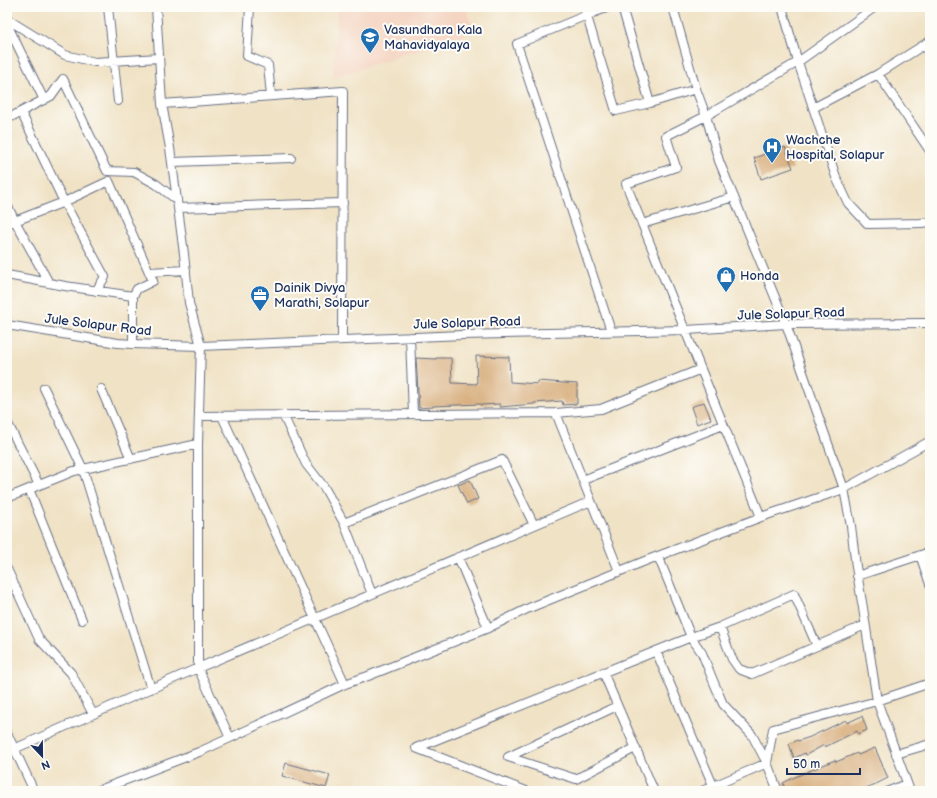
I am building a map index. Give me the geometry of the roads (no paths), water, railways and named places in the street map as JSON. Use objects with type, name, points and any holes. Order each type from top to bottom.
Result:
[{"type":"street","points":[[108,7],[118,101]]},
{"type":"street","points":[[156,7],[162,104],[172,162],[189,303],[201,346],[198,444],[198,668],[230,738]]},
{"type":"street","points":[[250,7],[247,56],[268,65],[271,96]]},
{"type":"street","points":[[609,7],[585,11],[518,44],[611,331]]},
{"type":"street","points":[[622,7],[650,103]]},
{"type":"street","points":[[673,7],[696,89],[706,116],[719,161],[786,324],[844,489],[852,526],[857,576],[877,701],[909,787],[889,791]]},
{"type":"street","points":[[782,7],[798,62],[836,177],[848,203],[868,224],[930,222]]},
{"type":"street","points":[[761,517],[626,184],[676,167],[666,136],[706,116],[798,62],[875,7]]},
{"type":"street","points":[[585,11],[616,111],[650,103],[696,89]]},
{"type":"street","points":[[7,19],[65,55],[95,62],[159,58]]},
{"type":"street","points":[[7,24],[44,100]]},
{"type":"street","points":[[813,108],[878,74],[927,43],[930,54]]},
{"type":"street","points":[[878,74],[930,151]]},
{"type":"street","points":[[7,119],[51,96],[62,79],[107,171],[134,172],[156,184],[177,204],[343,204]]},
{"type":"street","points":[[162,104],[343,91],[342,339]]},
{"type":"street","points":[[21,112],[64,202],[105,277],[96,291]]},
{"type":"street","points":[[172,162],[291,158]]},
{"type":"street","points":[[11,222],[64,202],[109,181],[153,281],[137,289],[132,296],[133,344]]},
{"type":"street","points":[[642,224],[734,197]]},
{"type":"street","points":[[7,205],[11,222],[49,283]]},
{"type":"street","points":[[149,272],[186,270]]},
{"type":"street","points":[[7,275],[132,296]]},
{"type":"street","name":"Jule Solapur Road","points":[[7,325],[118,343],[201,346],[342,339],[686,330],[786,324],[930,323]]},
{"type":"street","points":[[410,337],[413,414]]},
{"type":"street","points":[[199,416],[556,413],[601,409],[701,369]]},
{"type":"street","points":[[44,388],[82,469],[151,689]]},
{"type":"street","points":[[101,389],[131,459]]},
{"type":"street","points":[[556,413],[619,571]]},
{"type":"street","points":[[283,415],[306,464],[324,487],[344,524],[372,594]]},
{"type":"street","points":[[222,416],[345,684]]},
{"type":"street","points":[[7,422],[38,485]]},
{"type":"street","points":[[583,480],[723,425]]},
{"type":"street","points":[[97,791],[199,752],[345,684],[488,628],[529,608],[619,571],[761,517],[844,489],[930,441]]},
{"type":"street","points":[[7,498],[74,471],[198,444]]},
{"type":"street","points":[[344,524],[502,460],[534,525]]},
{"type":"street","points":[[28,489],[82,620]]},
{"type":"street","points":[[14,750],[198,668],[591,500]]},
{"type":"street","points":[[857,576],[930,552]]},
{"type":"street","points":[[920,555],[930,584]]},
{"type":"street","points":[[658,556],[691,637],[702,653],[723,704],[752,735],[767,763],[778,791]]},
{"type":"street","points":[[458,557],[488,628]]},
{"type":"street","points":[[7,569],[39,639],[71,673],[93,714]]},
{"type":"street","points":[[526,791],[416,748],[603,672],[720,627],[794,594],[817,646]]},
{"type":"street","points":[[720,627],[732,659],[739,669],[752,674],[865,625]]},
{"type":"street","points":[[656,651],[715,788]]},
{"type":"street","points":[[603,672],[654,791]]},
{"type":"street","points":[[767,763],[773,729],[877,701],[930,683]]},
{"type":"street","points":[[617,706],[508,757],[576,779],[635,748]]},
{"type":"street","points":[[7,733],[34,791]]},
{"type":"street","points":[[896,754],[930,744]]},
{"type":"street","points":[[702,791],[715,788],[767,763]]},
{"type":"place","name":"Vasundhara Kala Mahavidyalaya","points":[[370,54]]},
{"type":"place","name":"Wachche Hospital, Solapur","points":[[772,164]]},
{"type":"place","name":"Honda","points":[[726,293]]},
{"type":"place","name":"Dainik Divya Marathi, Solapur","points":[[260,312]]}]
